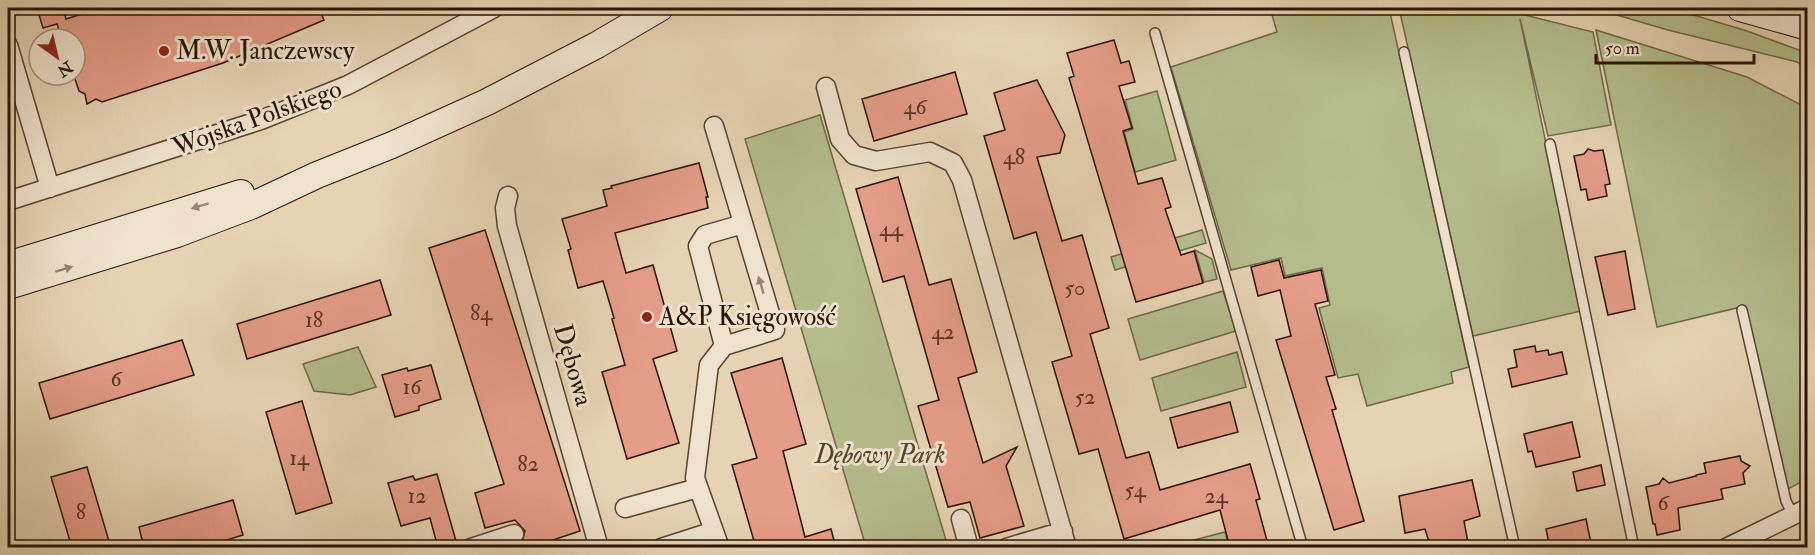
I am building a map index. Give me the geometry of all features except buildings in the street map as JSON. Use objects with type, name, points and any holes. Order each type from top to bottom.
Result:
[{"type":"main road","points":[[8,286],[177,234],[251,206],[486,102],[597,45],[660,8]]},
{"type":"main road","points":[[1740,8],[1808,27]]},
{"type":"main road","points":[[8,265],[247,191],[317,175]]},
{"type":"street","name":"Wojska Polskiego","points":[[8,201],[261,120],[348,86],[494,8]]},
{"type":"street","points":[[8,45],[50,188]]},
{"type":"street","points":[[825,87],[840,139],[854,155],[876,161],[930,152],[953,163],[962,180],[1065,539],[1006,548]]},
{"type":"street","points":[[661,548],[717,539],[695,478],[709,365],[724,346],[775,330],[714,126]]},
{"type":"street","name":"Dębowa","points":[[508,192],[505,208],[507,225],[599,548]]},
{"type":"street","points":[[724,346],[698,246],[705,235],[743,225]]},
{"type":"street","points":[[625,508],[698,488]]},
{"type":"street","points":[[1726,548],[1800,512]]},
{"type":"street","points":[[961,519],[969,548]]},
{"type":"street","points":[[471,548],[514,534]]},
{"type":"lane","points":[[1155,33],[1303,548]]},
{"type":"lane","points":[[1404,52],[1515,548]]},
{"type":"lane","points":[[1550,144],[1634,548]]},
{"type":"lane","points":[[1742,310],[1786,501],[1800,512]]},
{"type":"green space","points":[[1270,8],[1389,8],[1469,367],[1451,372],[1453,383],[1367,406],[1358,374],[1338,378],[1319,308],[1330,305],[1322,268],[1285,276],[1281,258],[1231,270],[1171,67],[1277,32]]},
{"type":"green space","points":[[1399,8],[1497,8],[1593,32],[1611,125],[1548,136],[1520,19],[1581,311],[1473,336]]},
{"type":"green space","points":[[1593,8],[1670,8],[1747,31],[1807,53],[1807,69],[1797,62],[1668,30]]},
{"type":"green space","points":[[1596,30],[1747,77],[1807,108],[1807,479],[1788,489],[1745,306],[1657,327]]},
{"type":"green space","points":[[1157,91],[1176,160],[1135,172],[1124,132],[1133,129],[1125,100]]},
{"type":"green space","name":"Dębowy Park","points":[[820,115],[948,547],[866,547],[745,139]]},
{"type":"green space","points":[[1202,230],[1206,243],[1115,270],[1111,257]]},
{"type":"green space","points":[[1195,250],[1212,259],[1217,279],[1204,282]]},
{"type":"green space","points":[[1223,291],[1236,331],[1140,360],[1128,319]]},
{"type":"green space","points":[[358,347],[376,387],[350,395],[314,391],[303,364]]},
{"type":"green space","points":[[1237,352],[1246,387],[1161,411],[1152,378]]},
{"type":"green space","points":[[1225,532],[1229,547],[1196,547],[1194,540]]},
{"type":"place","name":"M.W. Janczewscy","points":[[164,51]]},
{"type":"place","name":"A&P Księgowość","points":[[647,317]]}]
